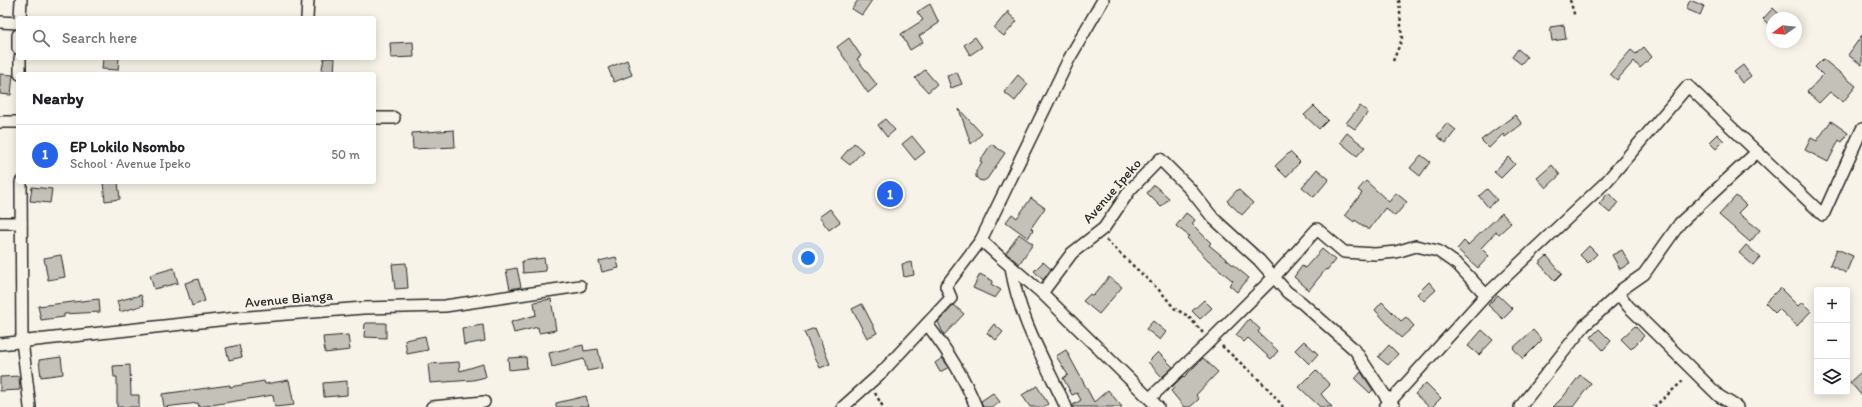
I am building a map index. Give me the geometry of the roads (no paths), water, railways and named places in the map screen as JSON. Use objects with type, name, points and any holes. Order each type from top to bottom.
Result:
[{"type":"street","points":[[20,16],[21,0]]},
{"type":"street","points":[[307,16],[308,0]]},
{"type":"street","points":[[843,407],[881,373],[951,298],[946,286],[981,240],[1069,59],[1102,0]]},
{"type":"street","points":[[0,22],[16,23]]},
{"type":"street","points":[[20,60],[20,72]]},
{"type":"street","points":[[1390,406],[1486,295],[1606,182],[1688,86],[1823,215],[1862,129]]},
{"type":"street","points":[[376,118],[394,118]]},
{"type":"street","points":[[0,122],[16,122]]},
{"type":"street","points":[[1520,407],[1584,326],[1619,294],[1621,290],[1644,274],[1680,223],[1757,152]]},
{"type":"street","name":"Avenue Ipeko","points":[[1042,293],[1072,253],[1104,228],[1130,190],[1160,159],[1190,188],[1213,218],[1259,260],[1287,292],[1302,303],[1355,350],[1390,406]]},
{"type":"street","points":[[21,184],[22,341],[30,407]]},
{"type":"street","points":[[0,223],[21,223]]},
{"type":"street","points":[[1150,398],[1274,277],[1317,229],[1344,252],[1375,254],[1396,252],[1416,246],[1438,251],[1458,265],[1486,295]]},
{"type":"street","points":[[981,240],[1042,293],[1158,407]]},
{"type":"street","points":[[1011,267],[1014,286],[1027,321],[1066,407]]},
{"type":"street","name":"Avenue Bianga","points":[[0,344],[237,318],[363,308],[445,306],[580,286]]},
{"type":"street","points":[[1619,294],[1628,306],[1719,396],[1737,407]]},
{"type":"street","points":[[927,324],[951,356],[969,389],[976,407]]},
{"type":"street","points":[[432,407],[484,402]]},
{"type":"place","name":"EP Lokilo Nsombo","points":[[890,194]]}]
